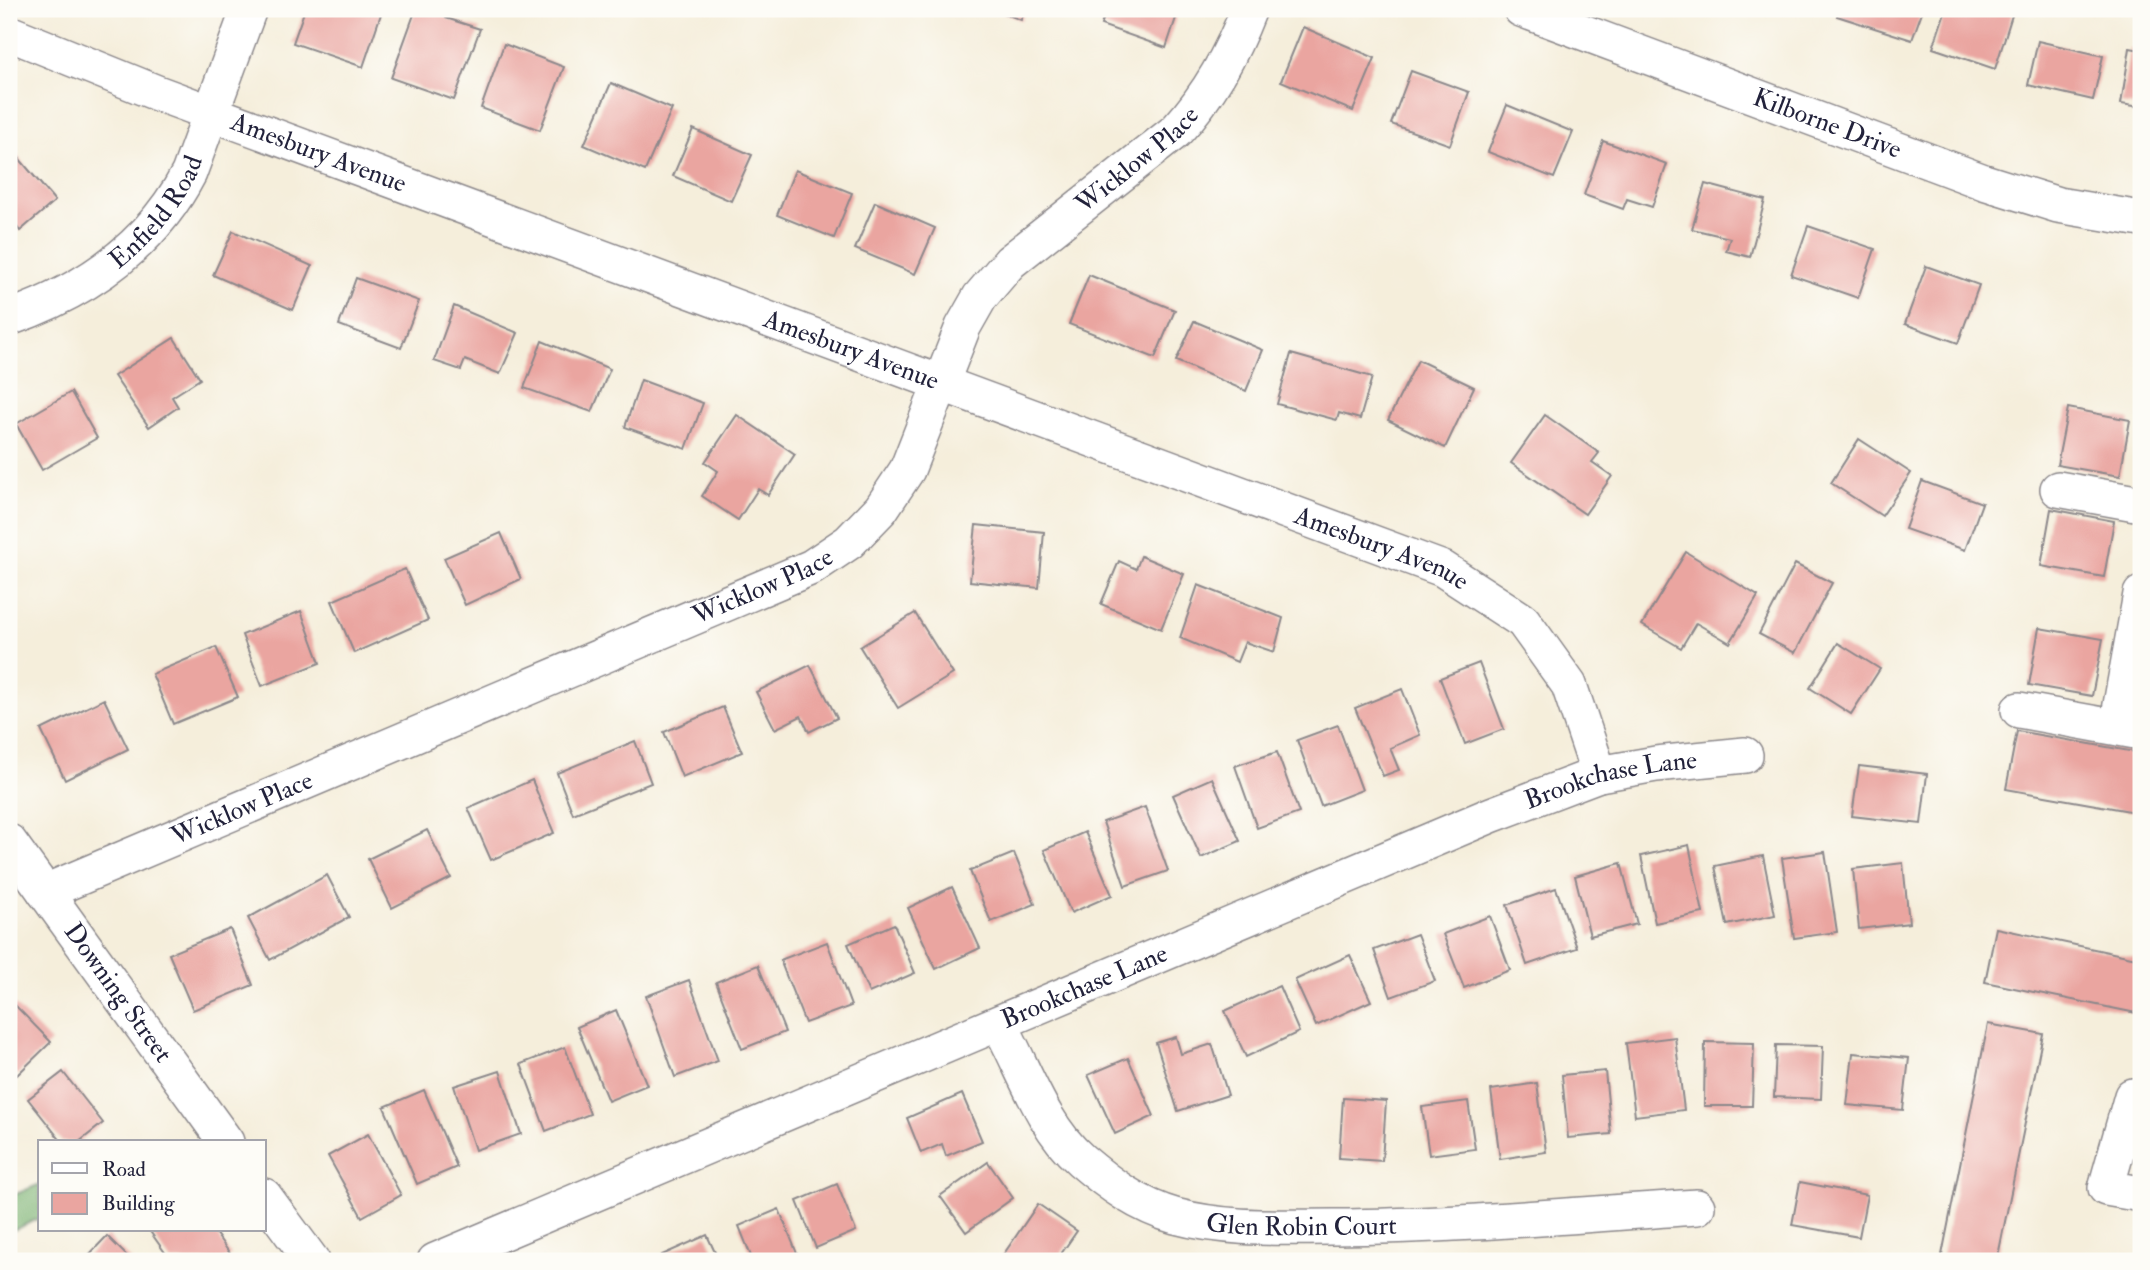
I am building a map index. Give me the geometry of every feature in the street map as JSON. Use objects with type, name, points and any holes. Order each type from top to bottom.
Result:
[{"type":"street","name":"Enfield Road","points":[[9,318],[98,275],[149,233],[183,184],[249,9]]},
{"type":"street","name":"Wicklow Place","points":[[45,892],[812,567],[849,542],[881,509],[907,470],[963,327],[980,297],[1010,262],[1176,131],[1194,112],[1223,69],[1249,9]]},
{"type":"street","name":"Kilborne Drive","points":[[1521,9],[1984,182],[2058,205],[2141,219]]},
{"type":"street","name":"Amesbury Avenue","points":[[9,33],[212,113],[940,385],[1443,569],[1523,621],[1569,685],[1599,774]]},
{"type":"street","points":[[2058,489],[2141,504]]},
{"type":"street","points":[[2020,710],[2129,730],[2141,594]]},
{"type":"street","name":"Brookchase Lane","points":[[435,1261],[774,1117],[1000,1025],[1491,815],[1599,774],[1656,764],[1745,755]]},
{"type":"street","name":"Downing Street","points":[[9,842],[225,1140]]},
{"type":"street","name":"Glen Robin Court","points":[[1000,1025],[1048,1120],[1078,1158],[1139,1203],[1173,1216],[1224,1226],[1357,1226],[1454,1224],[1697,1207]]},
{"type":"street","points":[[2141,1098],[2132,1097],[2106,1188],[2141,1194]]},
{"type":"street","points":[[266,1199],[312,1261]]},
{"type":"green space","points":[[38,1185],[38,1219],[9,1232],[9,1197]]},
{"type":"building","points":[[305,9],[365,9],[381,14],[363,67],[293,43]]},
{"type":"building","points":[[416,9],[449,9],[446,18],[480,29],[454,100],[391,78]]},
{"type":"building","points":[[993,9],[1026,9],[1021,20]]},
{"type":"building","points":[[1107,9],[1179,9],[1166,48],[1101,25]]},
{"type":"building","points":[[1839,9],[1923,9],[1912,40],[1837,16]]},
{"type":"building","points":[[1946,9],[1963,9],[1982,15],[1984,9],[2013,12],[1995,69],[1933,48]]},
{"type":"building","points":[[1303,27],[1375,58],[1353,111],[1281,81]]},
{"type":"building","points":[[2038,41],[2103,56],[2093,100],[2028,85]]},
{"type":"building","points":[[504,44],[564,67],[540,130],[481,108]]},
{"type":"building","points":[[2130,48],[2141,50],[2141,107],[2121,104]]},
{"type":"building","points":[[1411,71],[1469,92],[1450,145],[1391,124]]},
{"type":"building","points":[[611,83],[672,109],[645,171],[584,145]]},
{"type":"building","points":[[1507,105],[1573,132],[1554,178],[1488,152]]},
{"type":"building","points":[[693,129],[752,155],[731,201],[673,176]]},
{"type":"building","points":[[1603,141],[1667,164],[1652,207],[1627,199],[1623,209],[1584,195]]},
{"type":"building","points":[[13,151],[55,201],[20,231],[9,217],[9,154]]},
{"type":"building","points":[[795,170],[852,193],[834,238],[777,215]]},
{"type":"building","points":[[1705,184],[1765,200],[1750,257],[1726,251],[1730,238],[1692,229]]},
{"type":"building","points":[[875,202],[935,228],[915,274],[855,249]]},
{"type":"building","points":[[1808,226],[1875,249],[1858,298],[1791,275]]},
{"type":"building","points":[[233,231],[312,266],[293,310],[213,275]]},
{"type":"building","points":[[1926,266],[1979,285],[1958,343],[1905,324]]},
{"type":"building","points":[[1089,275],[1175,310],[1155,358],[1069,324]]},
{"type":"building","points":[[356,278],[419,301],[401,348],[339,325]]},
{"type":"building","points":[[454,306],[518,333],[500,374],[465,360],[461,370],[434,361]]},
{"type":"building","points":[[1194,321],[1263,350],[1246,391],[1176,361]]},
{"type":"building","points":[[174,338],[200,379],[172,397],[178,407],[149,427],[114,376]]},
{"type":"building","points":[[542,341],[610,369],[592,412],[524,388]]},
{"type":"building","points":[[1291,354],[1372,377],[1360,419],[1339,413],[1337,420],[1277,404]]},
{"type":"building","points":[[1418,360],[1474,387],[1445,448],[1388,420]]},
{"type":"building","points":[[641,380],[703,403],[686,449],[625,427]]},
{"type":"building","points":[[71,392],[97,438],[42,470],[16,424]]},
{"type":"building","points":[[2068,408],[2130,420],[2120,476],[2057,465]]},
{"type":"building","points":[[737,415],[795,454],[768,495],[758,489],[738,520],[702,496],[718,471],[705,462]]},
{"type":"building","points":[[1545,415],[1599,453],[1592,462],[1612,476],[1585,514],[1511,463]]},
{"type":"building","points":[[1859,439],[1911,473],[1882,516],[1831,483]]},
{"type":"building","points":[[1922,481],[1982,503],[1965,550],[1905,529]]},
{"type":"building","points":[[2051,509],[2114,521],[2104,577],[2041,566]]},
{"type":"building","points":[[976,525],[1044,532],[1039,588],[970,581]]},
{"type":"building","points":[[501,533],[521,579],[465,605],[444,558]]},
{"type":"building","points":[[1686,552],[1758,596],[1730,643],[1696,623],[1681,648],[1642,625]]},
{"type":"building","points":[[1141,556],[1184,574],[1161,629],[1101,604],[1119,561],[1136,569]]},
{"type":"building","points":[[1795,564],[1832,583],[1795,653],[1759,634]]},
{"type":"building","points":[[405,569],[428,620],[354,653],[332,601]]},
{"type":"building","points":[[1198,585],[1283,618],[1274,652],[1245,642],[1237,662],[1180,638]]},
{"type":"building","points":[[301,611],[320,663],[262,686],[242,635]]},
{"type":"building","points":[[915,613],[953,674],[898,708],[860,647]]},
{"type":"building","points":[[2039,628],[2103,639],[2092,696],[2029,685]]},
{"type":"building","points":[[1838,643],[1880,669],[1851,714],[1810,688]]},
{"type":"building","points":[[216,647],[238,697],[173,724],[152,674]]},
{"type":"building","points":[[1479,663],[1504,729],[1465,744],[1440,678]]},
{"type":"building","points":[[810,665],[837,718],[809,732],[801,716],[775,729],[756,692]]},
{"type":"building","points":[[1402,689],[1420,735],[1390,748],[1399,770],[1383,776],[1355,708]]},
{"type":"building","points":[[104,699],[128,749],[65,780],[41,730]]},
{"type":"building","points":[[723,707],[742,752],[682,777],[664,732]]},
{"type":"building","points":[[1338,725],[1362,790],[1321,806],[1297,740]]},
{"type":"building","points":[[2017,731],[2141,753],[2141,813],[2006,789]]},
{"type":"building","points":[[635,741],[651,783],[573,814],[557,773]]},
{"type":"building","points":[[1277,752],[1299,813],[1257,828],[1235,766]]},
{"type":"building","points":[[1859,766],[1927,774],[1921,824],[1852,816]]},
{"type":"building","points":[[1212,778],[1240,841],[1201,858],[1173,795]]},
{"type":"building","points":[[532,780],[554,833],[491,860],[468,808]]},
{"type":"building","points":[[1145,807],[1168,871],[1125,886],[1103,822]]},
{"type":"building","points":[[427,830],[451,878],[392,908],[368,859]]},
{"type":"building","points":[[1085,832],[1112,895],[1071,913],[1044,850]]},
{"type":"building","points":[[1689,845],[1703,913],[1655,923],[1641,856]]},
{"type":"building","points":[[1825,852],[1837,932],[1794,938],[1782,858]]},
{"type":"building","points":[[1014,853],[1035,904],[991,922],[970,871]]},
{"type":"building","points":[[1763,856],[1775,915],[1727,925],[1715,866]]},
{"type":"building","points":[[1621,863],[1637,924],[1590,936],[1575,876]]},
{"type":"building","points":[[1903,863],[1909,923],[1859,929],[1853,869]]},
{"type":"building","points":[[327,875],[349,917],[270,960],[248,918]]},
{"type":"building","points":[[952,887],[980,948],[936,969],[908,908]]},
{"type":"building","points":[[1556,888],[1577,948],[1527,965],[1507,905]]},
{"type":"building","points":[[1490,916],[1510,970],[1464,988],[1443,934]]},
{"type":"building","points":[[894,924],[915,973],[869,993],[848,944]]},
{"type":"building","points":[[1996,928],[2141,959],[2141,1014],[1985,982]]},
{"type":"building","points":[[230,929],[253,985],[193,1010],[169,954]]},
{"type":"building","points":[[1417,934],[1435,981],[1391,997],[1374,950]]},
{"type":"building","points":[[827,942],[851,1006],[805,1023],[780,960]]},
{"type":"building","points":[[1350,955],[1371,1001],[1316,1026],[1295,980]]},
{"type":"building","points":[[758,965],[785,1032],[742,1049],[716,982]]},
{"type":"building","points":[[689,980],[718,1061],[675,1077],[646,996]]},
{"type":"building","points":[[1279,986],[1299,1032],[1246,1057],[1225,1011]]},
{"type":"building","points":[[9,999],[51,1042],[17,1075],[9,1067]]},
{"type":"building","points":[[616,1010],[647,1085],[608,1101],[577,1027]]},
{"type":"building","points":[[1988,1024],[2043,1034],[1997,1261],[1941,1260]]},
{"type":"building","points":[[1176,1037],[1181,1054],[1212,1044],[1228,1095],[1178,1111],[1156,1043]]},
{"type":"building","points":[[1675,1037],[1684,1110],[1635,1116],[1626,1043]]},
{"type":"building","points":[[1705,1042],[1754,1043],[1752,1106],[1704,1106]]},
{"type":"building","points":[[1776,1045],[1823,1046],[1821,1099],[1774,1097]]},
{"type":"building","points":[[565,1047],[590,1114],[546,1131],[521,1064]]},
{"type":"building","points":[[1853,1053],[1909,1058],[1903,1110],[1847,1105]]},
{"type":"building","points":[[1128,1058],[1154,1116],[1115,1134],[1088,1075]]},
{"type":"building","points":[[500,1071],[521,1134],[475,1150],[454,1086]]},
{"type":"building","points":[[1605,1071],[1611,1134],[1568,1138],[1562,1075]]},
{"type":"building","points":[[63,1072],[103,1123],[82,1140],[60,1140],[28,1099]]},
{"type":"building","points":[[1537,1083],[1546,1152],[1500,1159],[1491,1090]]},
{"type":"building","points":[[424,1090],[457,1167],[417,1184],[384,1107]]},
{"type":"building","points":[[962,1094],[982,1141],[946,1156],[942,1144],[921,1153],[907,1118]]},
{"type":"building","points":[[1343,1098],[1386,1101],[1382,1161],[1339,1158]]},
{"type":"building","points":[[1468,1101],[1475,1149],[1429,1155],[1422,1107]]},
{"type":"building","points":[[368,1134],[401,1195],[362,1217],[328,1156]]},
{"type":"building","points":[[988,1162],[1013,1198],[966,1232],[940,1196]]},
{"type":"building","points":[[1800,1182],[1867,1195],[1859,1237],[1792,1225]]},
{"type":"building","points":[[837,1184],[856,1231],[816,1248],[797,1201]]},
{"type":"building","points":[[1038,1204],[1077,1231],[1056,1261],[999,1261]]},
{"type":"building","points":[[779,1209],[800,1261],[753,1261],[739,1226]]},
{"type":"building","points":[[150,1232],[214,1232],[231,1255],[222,1261],[171,1261]]},
{"type":"building","points":[[707,1235],[719,1261],[665,1261],[662,1255]]},
{"type":"building","points":[[107,1236],[132,1261],[83,1261]]}]
